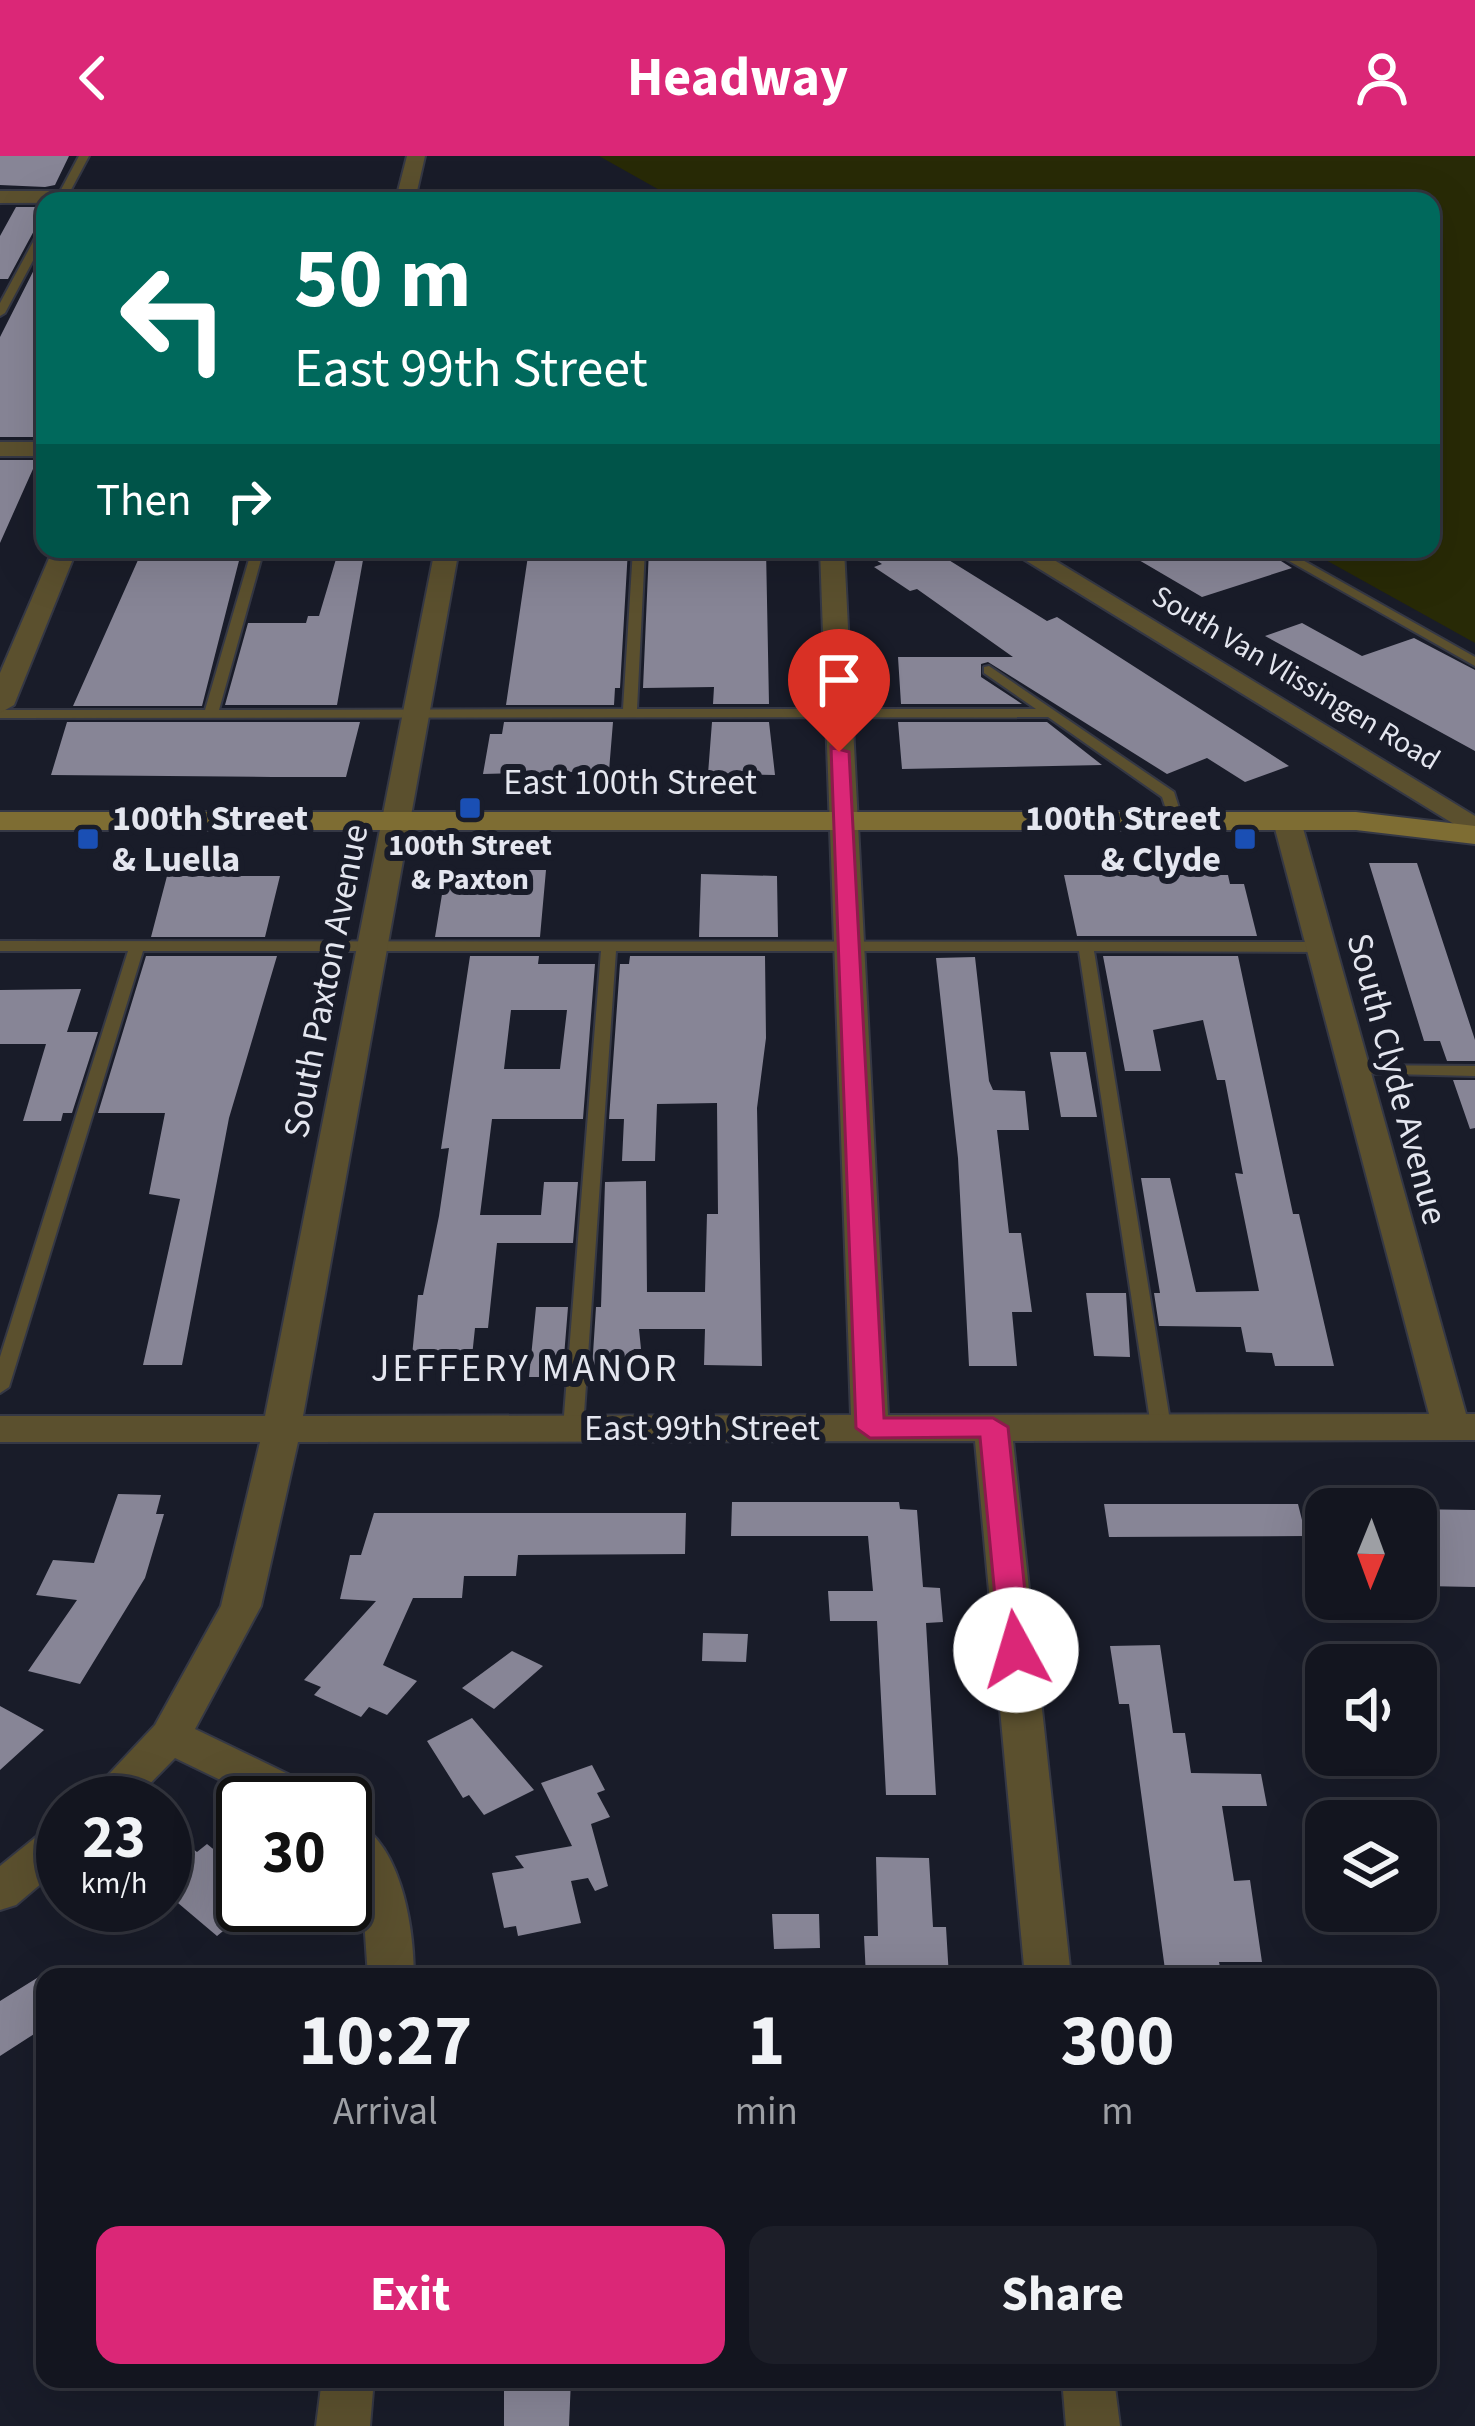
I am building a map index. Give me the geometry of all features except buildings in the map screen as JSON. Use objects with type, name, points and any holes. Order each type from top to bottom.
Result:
[{"type":"main road","name":"East 100th Street","points":[[0,821],[1472,825]]},
{"type":"street","points":[[407,192],[416,156]]},
{"type":"street","points":[[0,197],[36,198]]},
{"type":"street","points":[[0,449],[36,449]]},
{"type":"street","points":[[0,709],[60,558]]},
{"type":"street","name":"South Paxton Avenue","points":[[131,1776],[170,1736],[241,1606],[282,1428],[445,558]]},
{"type":"street","points":[[832,558],[870,1428]]},
{"type":"street","name":"South Van Vlissingen Road","points":[[1034,558],[1472,825]]},
{"type":"street","name":"South Clyde Avenue","points":[[1287,821],[1354,1070],[1463,1426]]},
{"type":"street","name":"East 99th Street","points":[[0,1429],[1463,1426]]},
{"type":"street","points":[[993,1427],[1047,1968]]},
{"type":"street","points":[[170,1736],[252,1776]]},
{"type":"street","points":[[0,1892],[36,1862]]},
{"type":"street","points":[[372,1880],[392,1934],[392,1968]]},
{"type":"street","points":[[343,2426],[347,2388]]},
{"type":"street","points":[[1089,2388],[1093,2426]]},
{"type":"lane","points":[[65,192],[84,156]]},
{"type":"lane","points":[[0,313],[36,247]]},
{"type":"lane","points":[[211,713],[255,558]]},
{"type":"lane","points":[[630,713],[639,558]]},
{"type":"lane","points":[[1290,558],[1475,662]]},
{"type":"lane","points":[[989,670],[1169,795],[1176,821]]},
{"type":"lane","points":[[0,709],[1051,712]]},
{"type":"lane","points":[[0,946],[1321,947]]},
{"type":"lane","points":[[0,1387],[137,946]]},
{"type":"lane","points":[[573,1428],[609,946]]},
{"type":"lane","points":[[1086,946],[1161,1427]]},
{"type":"lane","points":[[1354,1070],[1475,1071]]},
{"type":"green space","points":[[599,156],[1475,156],[1475,643],[1322,558],[1440,558],[1440,192],[663,192]]},
{"type":"place","name":"100th Street & Paxton","points":[[470,808]]},
{"type":"place","name":"100th Street & Luella","points":[[88,839]]},
{"type":"place","name":"100th Street & Clyde","points":[[1245,839]]},
{"type":"district","name":"JEFFERY MANOR","points":[[525,1369]]},
{"type":"route","points":[[839,752],[870,1428],[993,1427],[1016,1650]]}]
